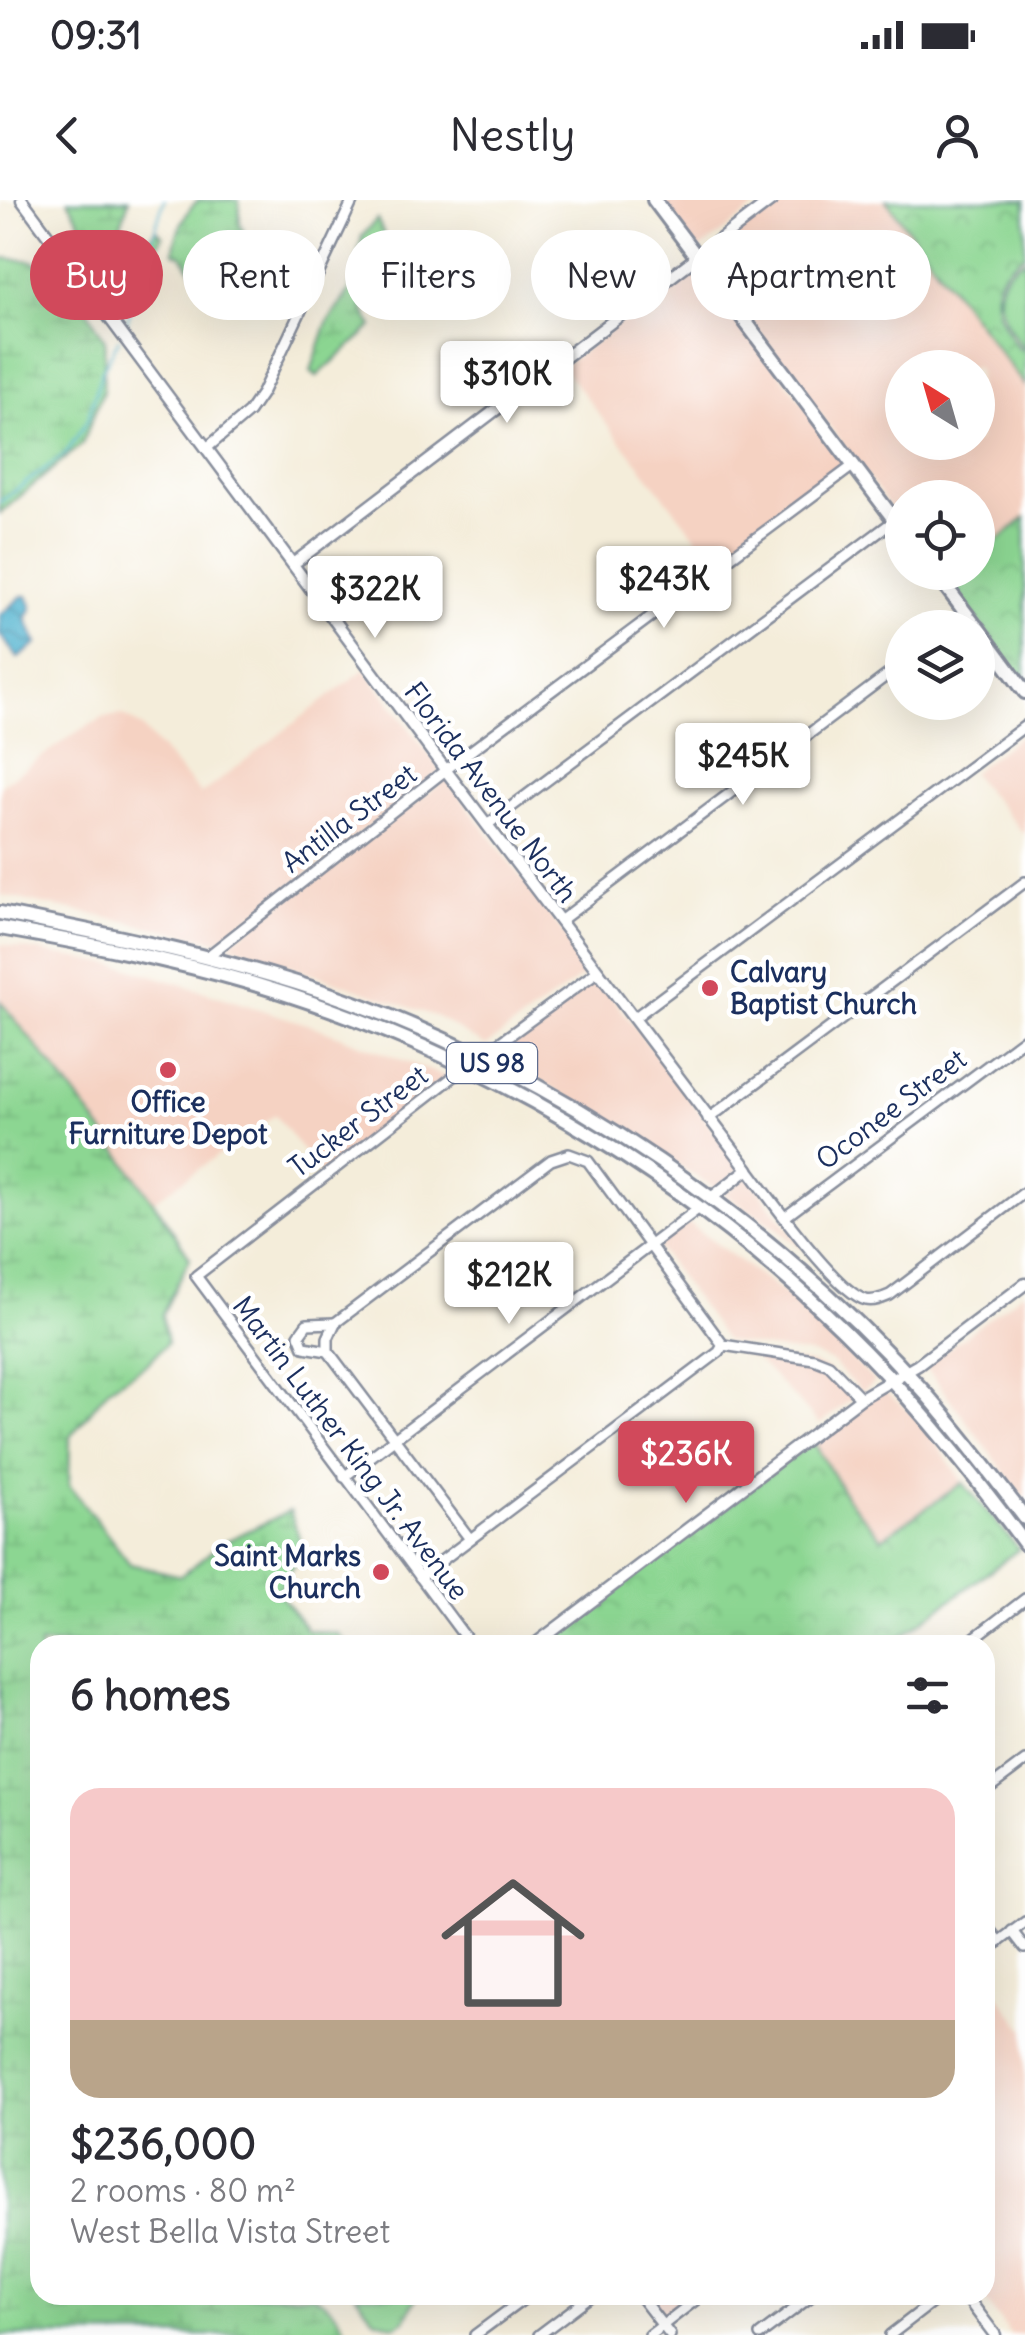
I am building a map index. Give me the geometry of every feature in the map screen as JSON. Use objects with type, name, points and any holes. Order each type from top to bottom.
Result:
[{"type":"main road","points":[[654,200],[691,250]]},
{"type":"main road","points":[[744,320],[885,506]]},
{"type":"main road","points":[[995,652],[1025,692]]},
{"type":"main road","name":"US 98","points":[[0,913],[208,956],[347,1000],[480,1057],[599,1124],[710,1199],[810,1280],[904,1371],[966,1441],[1025,1518]]},
{"type":"main road","points":[[0,925],[88,936],[104,933]]},
{"type":"main road","name":"US 98","points":[[0,925],[135,954],[296,998],[466,1067],[590,1134],[698,1208],[798,1288],[891,1379],[957,1454],[1025,1544]]},
{"type":"main road","points":[[135,954],[157,952],[256,977],[265,973]]},
{"type":"street","name":"Florida Avenue North","points":[[22,200],[748,1170]]},
{"type":"street","points":[[208,447],[250,412],[262,393],[353,200]]},
{"type":"street","points":[[733,230],[772,200]]},
{"type":"street","points":[[292,564],[691,263]]},
{"type":"street","name":"Antilla Street","points":[[208,956],[524,710],[854,465]]},
{"type":"street","points":[[488,825],[885,535]]},
{"type":"street","points":[[560,921],[885,677]]},
{"type":"street","points":[[634,1018],[1025,726]]},
{"type":"street","points":[[708,1119],[1025,882]]},
{"type":"street","name":"Tucker Street","points":[[196,1276],[466,1067],[598,971]]},
{"type":"street","name":"Oconee Street","points":[[784,1218],[1025,1038]]},
{"type":"street","points":[[470,1539],[328,1351],[328,1338],[335,1323],[559,1156],[574,1154],[588,1161],[723,1345],[829,1365],[861,1398]]},
{"type":"street","points":[[710,1199],[748,1170],[811,1252],[855,1294],[866,1300],[878,1300],[890,1295],[1025,1192]]},
{"type":"street","points":[[344,1477],[698,1208]]},
{"type":"street","name":"Martin Luther King Jr. Avenue","points":[[196,1276],[464,1635]]},
{"type":"street","points":[[547,1635],[861,1398],[918,1364],[1025,1284]]},
{"type":"street","points":[[328,1351],[304,1347],[299,1335],[307,1324],[335,1323]]},
{"type":"street","points":[[420,1577],[720,1352],[723,1345]]},
{"type":"street","points":[[978,1635],[1025,1600]]},
{"type":"street","points":[[995,1783],[1025,1760]]},
{"type":"street","points":[[995,1945],[1025,1922]]},
{"type":"street","points":[[1012,1932],[1025,1948]]},
{"type":"street","points":[[995,1937],[999,1942]]},
{"type":"street","points":[[476,2335],[515,2305]]},
{"type":"street","points":[[539,2335],[579,2305]]},
{"type":"street","points":[[646,2305],[670,2335]]},
{"type":"street","points":[[650,2335],[689,2305]]},
{"type":"street","points":[[760,2335],[800,2305]]},
{"type":"street","points":[[890,2335],[929,2305]]},
{"type":"street","points":[[973,2305],[996,2335]]},
{"type":"shaded area","points":[[659,200],[764,200],[725,230],[691,230],[691,242]]},
{"type":"shaded area","points":[[779,200],[886,200],[908,230],[741,230]]},
{"type":"shaded area","points":[[931,260],[1025,386],[1025,518],[995,543],[995,480],[885,480],[885,500],[750,320],[931,320]]},
{"type":"shaded area","points":[[691,269],[691,320],[739,320],[848,463],[716,562],[562,367],[624,320],[671,320],[671,284]]},
{"type":"shaded area","points":[[365,669],[441,771],[218,941],[0,895],[0,786],[80,730],[105,717],[123,715],[140,726],[201,794]]},
{"type":"shaded area","points":[[1025,732],[1025,835],[971,773]]},
{"type":"shaded area","points":[[447,779],[591,970],[486,1046],[437,1017],[229,944]]},
{"type":"shaded area","points":[[0,944],[126,967],[316,1027],[446,1077],[320,1173],[275,1115],[152,1202],[0,1001]]},
{"type":"shaded area","points":[[597,977],[742,1168],[715,1188],[495,1052]]},
{"type":"shaded area","points":[[748,1176],[805,1251],[724,1194]]},
{"type":"shaded area","points":[[688,1223],[793,1300],[875,1382],[861,1392],[832,1362],[815,1355],[726,1341],[657,1246]]},
{"type":"shaded area","points":[[1025,1291],[1025,1499],[925,1366]]},
{"type":"shaded area","points":[[735,1352],[814,1364],[827,1369],[854,1397],[820,1424],[756,1359]]},
{"type":"shaded area","points":[[882,1390],[921,1420],[963,1483],[882,1539],[846,1497],[813,1441]]},
{"type":"shaded area","points":[[995,1990],[1025,2030],[1025,2335],[1011,2335],[988,2305],[995,2305]]},
{"type":"shaded area","points":[[652,2305],[678,2305],[661,2317]]},
{"type":"green space","points":[[68,200],[129,200],[121,230],[83,227]]},
{"type":"green space","points":[[199,200],[239,200],[243,230],[183,230],[183,258],[174,253],[176,239]]},
{"type":"green space","points":[[886,200],[1025,200],[1025,255],[1002,276],[996,299],[1010,337],[1019,349],[1025,349],[1025,386],[931,260],[931,230],[908,230]]},
{"type":"green space","points":[[377,219],[382,230],[367,230]]},
{"type":"green space","points":[[0,258],[30,261],[30,320],[93,320],[105,340],[103,391],[82,444],[0,513]]},
{"type":"green space","points":[[1025,259],[1025,351],[1003,315],[999,291],[1011,269]]},
{"type":"green space","points":[[345,297],[345,320],[370,320],[373,326],[317,376],[311,371],[326,325]]},
{"type":"green space","points":[[1025,518],[1025,685],[995,645],[995,610],[969,610],[954,590],[995,590],[995,543]]},
{"type":"green space","points":[[0,1001],[99,1126],[190,1258],[162,1315],[167,1343],[147,1364],[109,1388],[70,1437],[69,1485],[130,1564],[181,1576],[222,1543],[290,1511],[303,1549],[278,1592],[307,1630],[339,1635],[30,1635],[30,2305],[328,2305],[342,2322],[346,2335],[0,2335]]},
{"type":"green space","points":[[813,1441],[846,1497],[882,1538],[963,1483],[1019,1549],[903,1635],[556,1635]]},
{"type":"green space","points":[[364,2305],[413,2305],[405,2320],[395,2326],[374,2319]]},
{"type":"water","points":[[27,596],[32,607],[26,619],[37,644],[18,658],[0,635],[0,615]]},
{"type":"waterway","points":[[125,328],[164,200]]},
{"type":"waterway","points":[[0,502],[66,453],[87,421],[102,371],[119,339]]},
{"type":"place","name":"Calvary Baptist Church","points":[[710,988]]},
{"type":"place","name":"Office Furniture Depot","points":[[168,1070]]},
{"type":"place","name":"Saint Marks Church","points":[[381,1572]]}]
